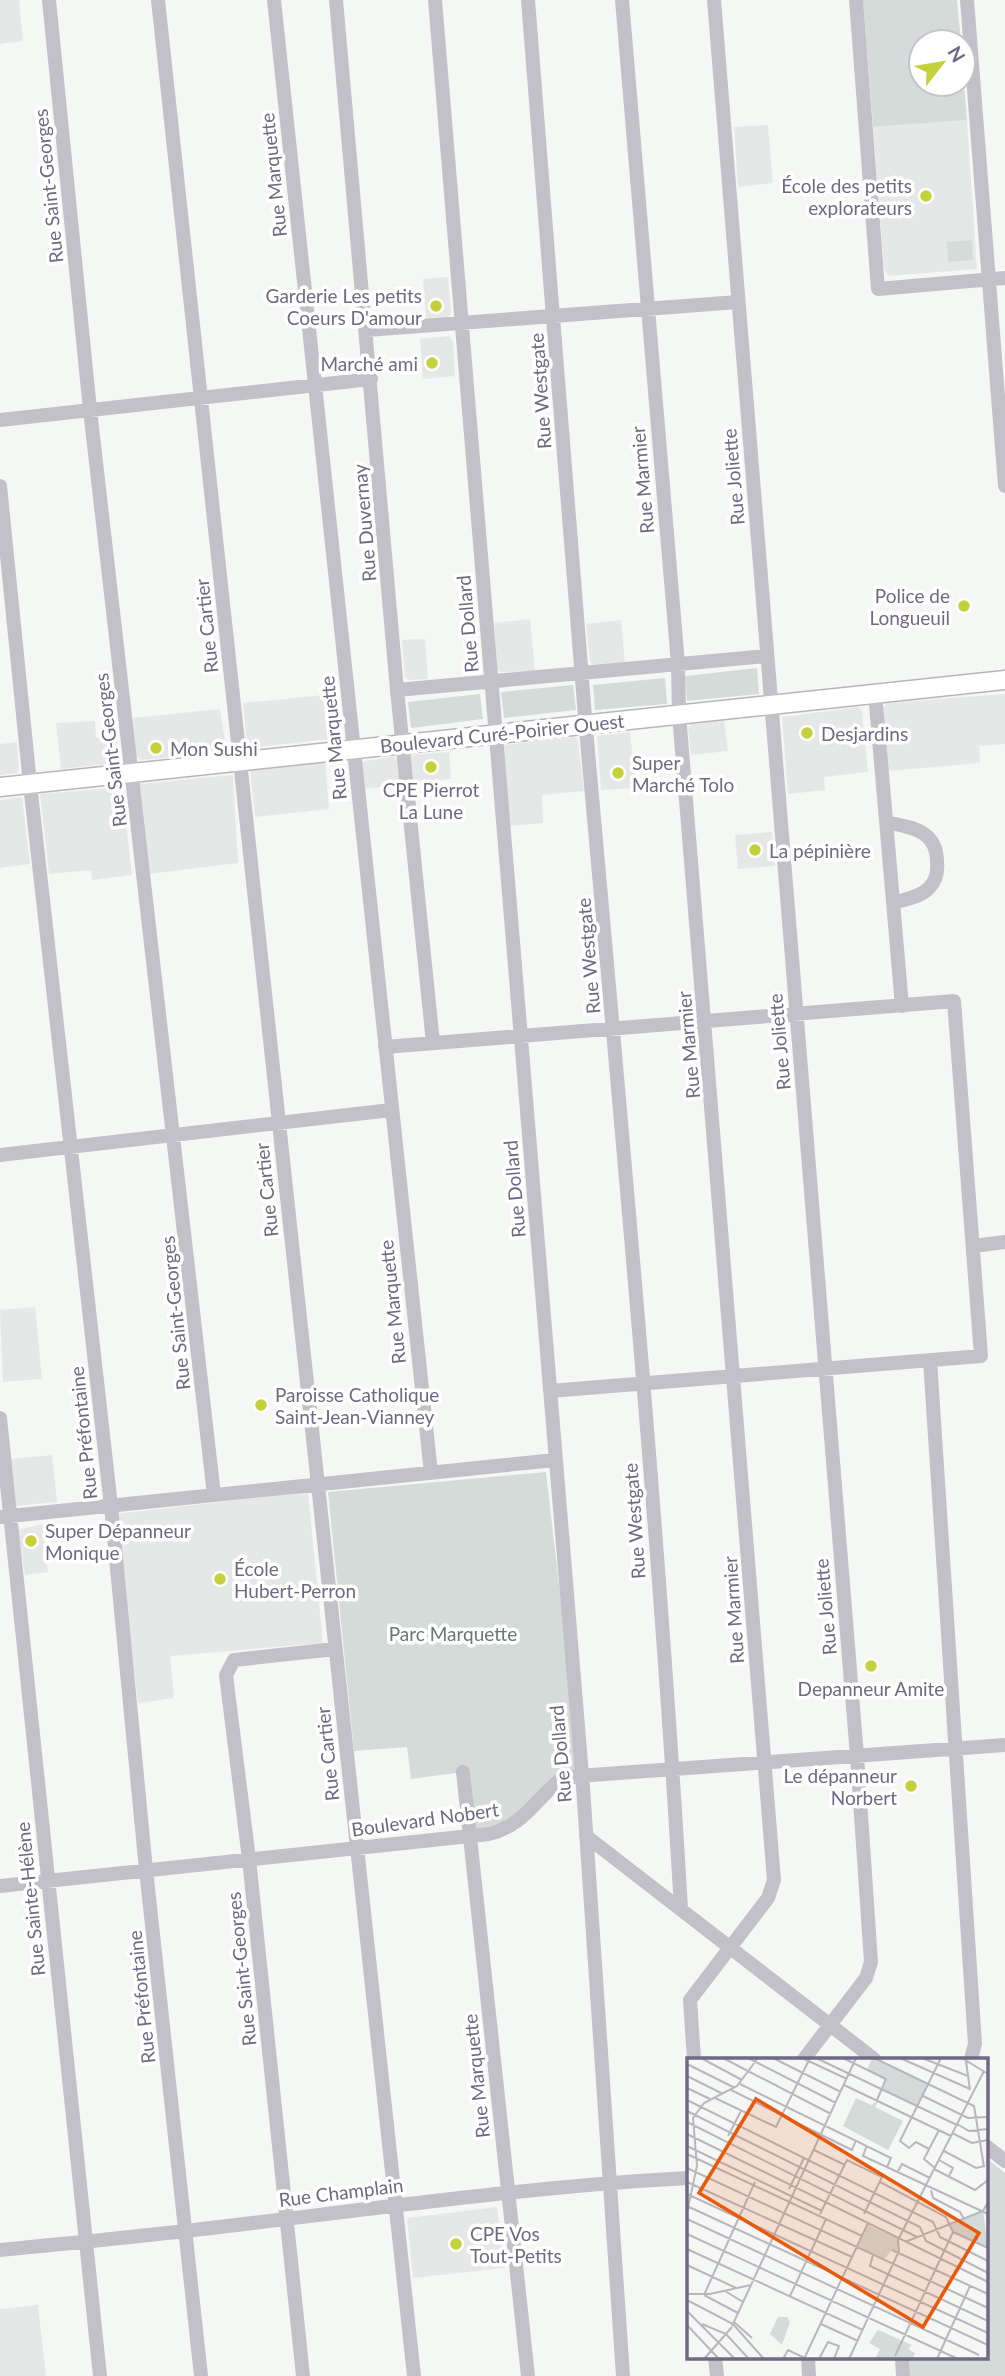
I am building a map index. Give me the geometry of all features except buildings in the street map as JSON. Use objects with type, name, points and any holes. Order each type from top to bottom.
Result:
[{"type":"main road","name":"Boulevard Curé-Poirier Ouest","points":[[0,787],[1005,680]]},
{"type":"street","name":"Rue Saint-Georges","points":[[48,0],[90,410],[175,1135],[214,1495]]},
{"type":"street","name":"Rue Cartier","points":[[158,0],[414,2376]]},
{"type":"street","name":"Rue Marquette","points":[[274,0],[430,1473]]},
{"type":"street","name":"Rue Duvernay","points":[[336,0],[397,690],[433,1043]]},
{"type":"street","name":"Rue Dollard","points":[[435,0],[582,1776],[623,2376]]},
{"type":"street","name":"Rue Westgate","points":[[528,0],[586,724],[614,1029],[673,1770],[681,1909]]},
{"type":"street","name":"Rue Marmier","points":[[622,0],[678,664],[773,1889],[690,2000],[694,2058]]},
{"type":"street","name":"Rue Joliette","points":[[714,0],[857,1756],[871,1962],[866,1978],[805,2058]]},
{"type":"street","points":[[856,0],[878,289],[1005,278]]},
{"type":"street","points":[[967,0],[1005,486]]},
{"type":"street","points":[[367,330],[738,302]]},
{"type":"street","points":[[0,420],[371,379]]},
{"type":"street","name":"Rue Préfontaine","points":[[0,486],[30,784],[111,1506],[146,1870],[201,2376]]},
{"type":"street","points":[[397,690],[767,656]]},
{"type":"street","points":[[876,694],[902,1006]]},
{"type":"street","points":[[887,822],[915,828],[927,835],[935,845],[937,860],[937,874],[930,887],[921,894],[894,903]]},
{"type":"street","points":[[384,1047],[954,1002],[981,1356],[550,1391]]},
{"type":"street","points":[[0,1154],[391,1110]]},
{"type":"street","points":[[973,1246],[1005,1242]]},
{"type":"street","points":[[930,1360],[975,2044],[971,2058]]},
{"type":"street","name":"Rue Sainte-Hélène","points":[[0,1418],[5,1516],[48,1881],[100,2376]]},
{"type":"street","points":[[5,1516],[555,1460]]},
{"type":"street","name":"Rue Saint-Georges","points":[[303,2376],[250,1860],[226,1675],[234,1660],[335,1649]]},
{"type":"street","name":"Boulevard Nobert","points":[[0,1886],[504,1830],[517,1823],[564,1777],[1005,1745]]},
{"type":"street","name":"Rue Marquette","points":[[463,1772],[528,2376]]},
{"type":"street","points":[[586,1836],[873,2058]]},
{"type":"street","points":[[988,2148],[1005,2161]]},
{"type":"street","name":"Rue Champlain","points":[[0,2250],[185,2231],[394,2204],[610,2182],[687,2178]]},
{"type":"street","points":[[715,2358],[717,2376]]},
{"type":"street","points":[[808,2358],[809,2376]]},
{"type":"street","points":[[902,2358],[903,2376]]},
{"type":"shaded area","points":[[0,0],[23,0],[19,1],[23,41],[0,44]]},
{"type":"shaded area","name":"École des petits explorateurs","points":[[967,120],[977,269],[889,276],[884,269],[873,127]]},
{"type":"shaded area","points":[[768,125],[773,183],[738,187],[734,127]]},
{"type":"shaded area","points":[[448,277],[451,312],[449,316],[426,318],[423,279]]},
{"type":"shaded area","points":[[449,336],[453,341],[455,376],[423,379],[420,339]]},
{"type":"shaded area","points":[[530,619],[535,671],[501,672],[497,669],[494,623]]},
{"type":"shaded area","points":[[621,620],[625,664],[594,665],[590,662],[586,624]]},
{"type":"shaded area","points":[[425,639],[428,679],[408,680],[405,677],[402,640]]},
{"type":"shaded area","points":[[335,694],[340,734],[337,738],[250,748],[247,745],[243,703]]},
{"type":"shaded area","points":[[1005,694],[1005,744],[979,746],[980,763],[887,771],[883,708],[887,703]]},
{"type":"shaded area","points":[[858,707],[862,711],[868,772],[824,777],[825,790],[788,794],[782,717]]},
{"type":"shaded area","points":[[220,709],[226,747],[221,752],[141,760],[136,756],[133,718]]},
{"type":"shaded area","points":[[724,720],[728,751],[691,755],[688,727],[692,724]]},
{"type":"shaded area","points":[[95,721],[96,738],[116,735],[119,760],[116,763],[61,769],[56,723]]},
{"type":"shaded area","points":[[630,732],[636,788],[601,790],[597,736]]},
{"type":"shaded area","points":[[575,737],[578,740],[584,791],[542,795],[543,823],[510,826],[503,745]]},
{"type":"shaded area","points":[[17,742],[19,770],[16,773],[0,775],[0,744]]},
{"type":"shaded area","name":"CPE Pierrot La Lune","points":[[449,752],[451,779],[414,783],[411,755]]},
{"type":"shaded area","points":[[394,756],[398,762],[401,785],[363,789],[361,762]]},
{"type":"shaded area","points":[[325,761],[329,809],[255,817],[250,770]]},
{"type":"shaded area","points":[[233,775],[238,863],[149,874],[139,784]]},
{"type":"shaded area","points":[[122,787],[132,875],[92,880],[91,870],[49,874],[40,794]]},
{"type":"shaded area","points":[[22,797],[30,864],[0,868],[0,800]]},
{"type":"shaded area","name":"La pépinière","points":[[772,832],[775,866],[738,869],[735,835]]},
{"type":"shaded area","points":[[35,1307],[42,1379],[3,1382],[0,1310]]},
{"type":"shaded area","points":[[52,1455],[57,1502],[16,1506],[11,1459]]},
{"type":"shaded area","name":"École Hubert-Perron","points":[[308,1492],[323,1643],[170,1656],[174,1698],[138,1703],[115,1514]]},
{"type":"shaded area","points":[[43,1524],[48,1572],[25,1575],[18,1530]]},
{"type":"shaded area","name":"CPE Vos Tout-Petits","points":[[497,2207],[505,2268],[413,2278],[407,2218]]},
{"type":"shaded area","points":[[38,2305],[46,2376],[0,2376],[0,2309]]},
{"type":"green space","points":[[863,0],[957,0],[960,28],[907,28],[907,98],[965,98],[967,120],[873,127]]},
{"type":"green space","points":[[972,240],[973,260],[948,262],[947,242]]},
{"type":"green space","points":[[757,668],[759,694],[687,701],[685,676]]},
{"type":"green space","points":[[665,678],[667,704],[595,710],[593,685]]},
{"type":"green space","points":[[573,685],[576,710],[504,718],[501,692]]},
{"type":"green space","points":[[480,694],[483,719],[411,728],[408,702]]},
{"type":"green space","name":"Parc Marquette","points":[[546,1472],[581,1776],[558,1778],[520,1816],[469,1836],[463,1772],[411,1779],[407,1747],[354,1751],[328,1492]]},
{"type":"green space","points":[[988,2160],[1005,2173],[1005,2376],[910,2376],[909,2358],[988,2358]]},
{"type":"place","name":"École des petits explorateurs","points":[[926,196]]},
{"type":"place","name":"Garderie Les petits Coeurs D'amour","points":[[436,306]]},
{"type":"place","name":"Marché ami","points":[[432,363]]},
{"type":"place","name":"Police de Longueuil","points":[[964,606]]},
{"type":"place","name":"Desjardins","points":[[807,733]]},
{"type":"place","name":"Mon Sushi","points":[[156,748]]},
{"type":"place","name":"CPE Pierrot La Lune","points":[[431,767]]},
{"type":"place","name":"Super Marché Tolo","points":[[618,773]]},
{"type":"place","name":"La pépinière","points":[[755,850]]},
{"type":"place","name":"Paroisse Catholique Saint-Jean-Vianney","points":[[261,1405]]},
{"type":"place","name":"Super Dépanneur Monique","points":[[31,1541]]},
{"type":"place","name":"École Hubert-Perron","points":[[220,1579]]},
{"type":"place","name":"Depanneur Amite","points":[[871,1666]]},
{"type":"place","name":"Le dépanneur Norbert","points":[[911,1786]]},
{"type":"place","name":"CPE Vos Tout-Petits","points":[[456,2244]]}]
